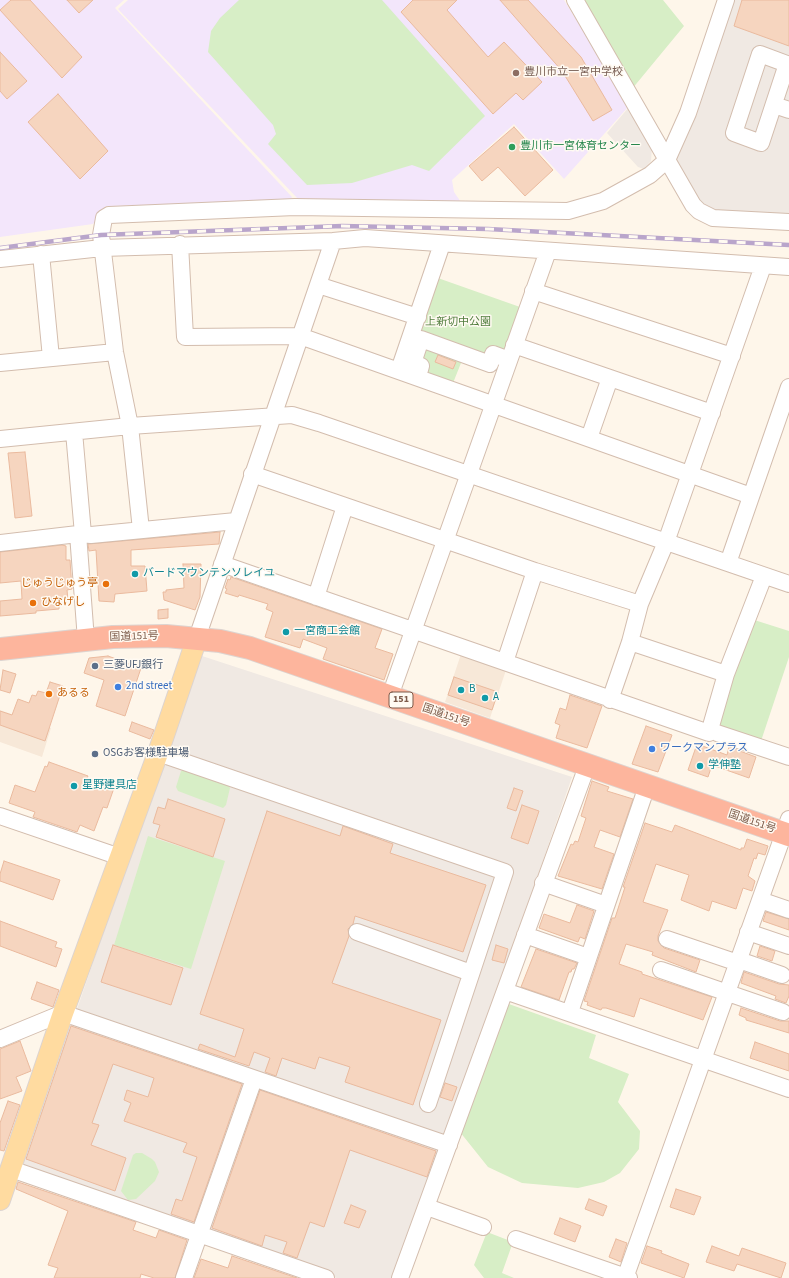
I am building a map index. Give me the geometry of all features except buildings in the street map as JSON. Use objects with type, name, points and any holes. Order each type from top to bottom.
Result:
[{"type":"highway","name":"国道151号","points":[[0,649],[113,637],[166,636],[197,638],[250,648],[587,766],[787,829]]},
{"type":"main road","points":[[0,1200],[63,1013],[158,753],[197,638]]},
{"type":"street","points":[[575,0],[688,199],[699,210],[713,218],[789,222]]},
{"type":"street","points":[[141,530],[130,426],[114,352],[102,248],[102,226],[104,218],[110,214],[295,207],[568,210],[603,201],[650,175],[666,160],[688,112],[726,0]]},
{"type":"street","points":[[760,54],[787,64],[774,105],[761,143],[734,133],[760,54]]},
{"type":"street","points":[[774,105],[789,110]]},
{"type":"street","points":[[0,259],[102,248],[180,244],[333,241],[365,238],[789,267]]},
{"type":"street","points":[[197,638],[272,415],[333,241]]},
{"type":"street","points":[[180,244],[185,337],[300,336],[751,496]]},
{"type":"street","points":[[398,370],[418,317],[442,244]]},
{"type":"street","points":[[390,696],[447,540],[493,404],[548,251]]},
{"type":"street","points":[[41,254],[51,358]]},
{"type":"street","points":[[610,700],[630,642],[640,604],[666,542],[763,266]]},
{"type":"street","points":[[318,285],[418,317]]},
{"type":"street","points":[[534,290],[732,356]]},
{"type":"street","points":[[418,377],[421,366],[413,363],[434,297],[425,294]]},
{"type":"street","points":[[421,339],[490,364],[493,354],[509,360]]},
{"type":"street","points":[[514,345],[712,413]]},
{"type":"street","points":[[0,363],[114,352]]},
{"type":"street","points":[[589,438],[610,378]]},
{"type":"street","points":[[728,563],[789,387]]},
{"type":"street","points":[[0,439],[130,426],[272,415],[292,415],[319,422],[469,475],[789,584]]},
{"type":"street","points":[[74,432],[86,640]]},
{"type":"street","points":[[252,474],[535,571],[640,604]]},
{"type":"street","points":[[316,597],[346,506]]},
{"type":"street","points":[[0,543],[81,534],[92,535],[236,521]]},
{"type":"street","points":[[222,564],[708,733],[726,674],[764,576]]},
{"type":"street","points":[[504,662],[535,571]]},
{"type":"street","points":[[630,642],[726,674]]},
{"type":"street","points":[[717,733],[789,757]]},
{"type":"street","points":[[158,753],[505,872],[428,1104]]},
{"type":"street","points":[[400,1278],[587,766]]},
{"type":"street","points":[[570,1012],[647,786]]},
{"type":"street","points":[[0,816],[120,856]]},
{"type":"street","points":[[516,1240],[626,1278],[748,932],[787,829]]},
{"type":"street","points":[[543,883],[606,905]]},
{"type":"street","points":[[760,900],[789,910]]},
{"type":"street","points":[[357,932],[471,974]]},
{"type":"street","points":[[748,932],[789,946]]},
{"type":"street","points":[[525,935],[588,957]]},
{"type":"street","points":[[667,939],[782,975]]},
{"type":"street","points":[[660,970],[783,1012]]},
{"type":"street","points":[[505,991],[570,1012],[789,1089]]},
{"type":"street","points":[[0,1039],[63,1013],[449,1145]]},
{"type":"street","points":[[184,1278],[254,1079]]},
{"type":"street","points":[[11,1168],[199,1235],[326,1278]]},
{"type":"street","points":[[426,1206],[483,1227]]},
{"type":"shaded area","points":[[0,0],[124,0],[115,8],[292,197],[289,203],[106,206],[93,224],[0,237]]},
{"type":"shaded area","points":[[128,0],[564,0],[629,106],[564,179],[514,124],[452,180],[454,192],[465,208],[299,200],[118,9]]},
{"type":"shaded area","points":[[732,0],[789,0],[789,214],[711,210],[696,200],[675,160]]},
{"type":"shaded area","points":[[629,107],[652,147],[651,161],[644,169],[638,167],[607,133]]},
{"type":"shaded area","points":[[461,654],[506,670],[490,718],[445,702]]},
{"type":"shaded area","points":[[199,655],[572,777],[447,1137],[76,1012]]},
{"type":"shaded area","points":[[0,710],[51,728],[42,757],[0,742]]},
{"type":"shaded area","points":[[70,1020],[243,1080],[247,1085],[198,1224],[191,1227],[17,1166]]},
{"type":"shaded area","points":[[260,1086],[437,1148],[440,1153],[397,1278],[337,1278],[211,1234],[208,1227]]},
{"type":"green space","points":[[239,0],[382,0],[485,116],[429,171],[412,165],[352,183],[307,185],[268,144],[276,134],[273,125],[208,52],[211,31],[220,18]]},
{"type":"green space","points":[[583,0],[663,0],[684,26],[632,89]]},
{"type":"green space","name":"上新切中公園","points":[[435,277],[520,307],[497,371],[463,358],[453,383],[406,366]]},
{"type":"green space","points":[[748,618],[789,631],[789,657],[760,744],[714,726]]},
{"type":"green space","points":[[185,770],[228,785],[230,788],[226,805],[223,808],[178,791],[176,787],[181,771]]},
{"type":"green space","points":[[148,836],[225,861],[191,969],[114,945]]},
{"type":"green space","points":[[506,1003],[596,1035],[589,1058],[629,1074],[618,1102],[640,1131],[639,1149],[620,1173],[604,1182],[578,1188],[522,1183],[488,1167],[460,1132]]},
{"type":"green space","points":[[136,1153],[142,1153],[152,1159],[155,1162],[159,1172],[155,1181],[136,1199],[128,1200],[121,1191],[133,1155]]},
{"type":"green space","points":[[487,1232],[513,1242],[502,1273],[514,1278],[484,1278],[474,1265]]},
{"type":"railway","points":[[0,248],[101,235],[342,226],[488,229],[789,245]]},
{"type":"place","name":"豊川市立一宮中学校","points":[[516,73]]},
{"type":"place","name":"豊川市一宮体育センター","points":[[512,147]]},
{"type":"place","name":"バードマウンテンソレイユ","points":[[135,574]]},
{"type":"place","name":"じゅうじゅう亭","points":[[106,584]]},
{"type":"place","name":"ひなげし","points":[[33,603]]},
{"type":"place","name":"一宮商工会館","points":[[286,632]]},
{"type":"place","name":"三菱UFJ銀行","points":[[95,666]]},
{"type":"place","name":"2nd street","points":[[118,687]]},
{"type":"place","name":"B","points":[[461,690]]},
{"type":"place","name":"あるる","points":[[49,694]]},
{"type":"place","name":"A","points":[[485,698]]},
{"type":"place","name":"ワークマンプラス","points":[[652,749]]},
{"type":"place","name":"OSGお客様駐車場","points":[[95,754]]},
{"type":"place","name":"学伸塾","points":[[700,766]]},
{"type":"place","name":"星野建具店","points":[[74,786]]}]
